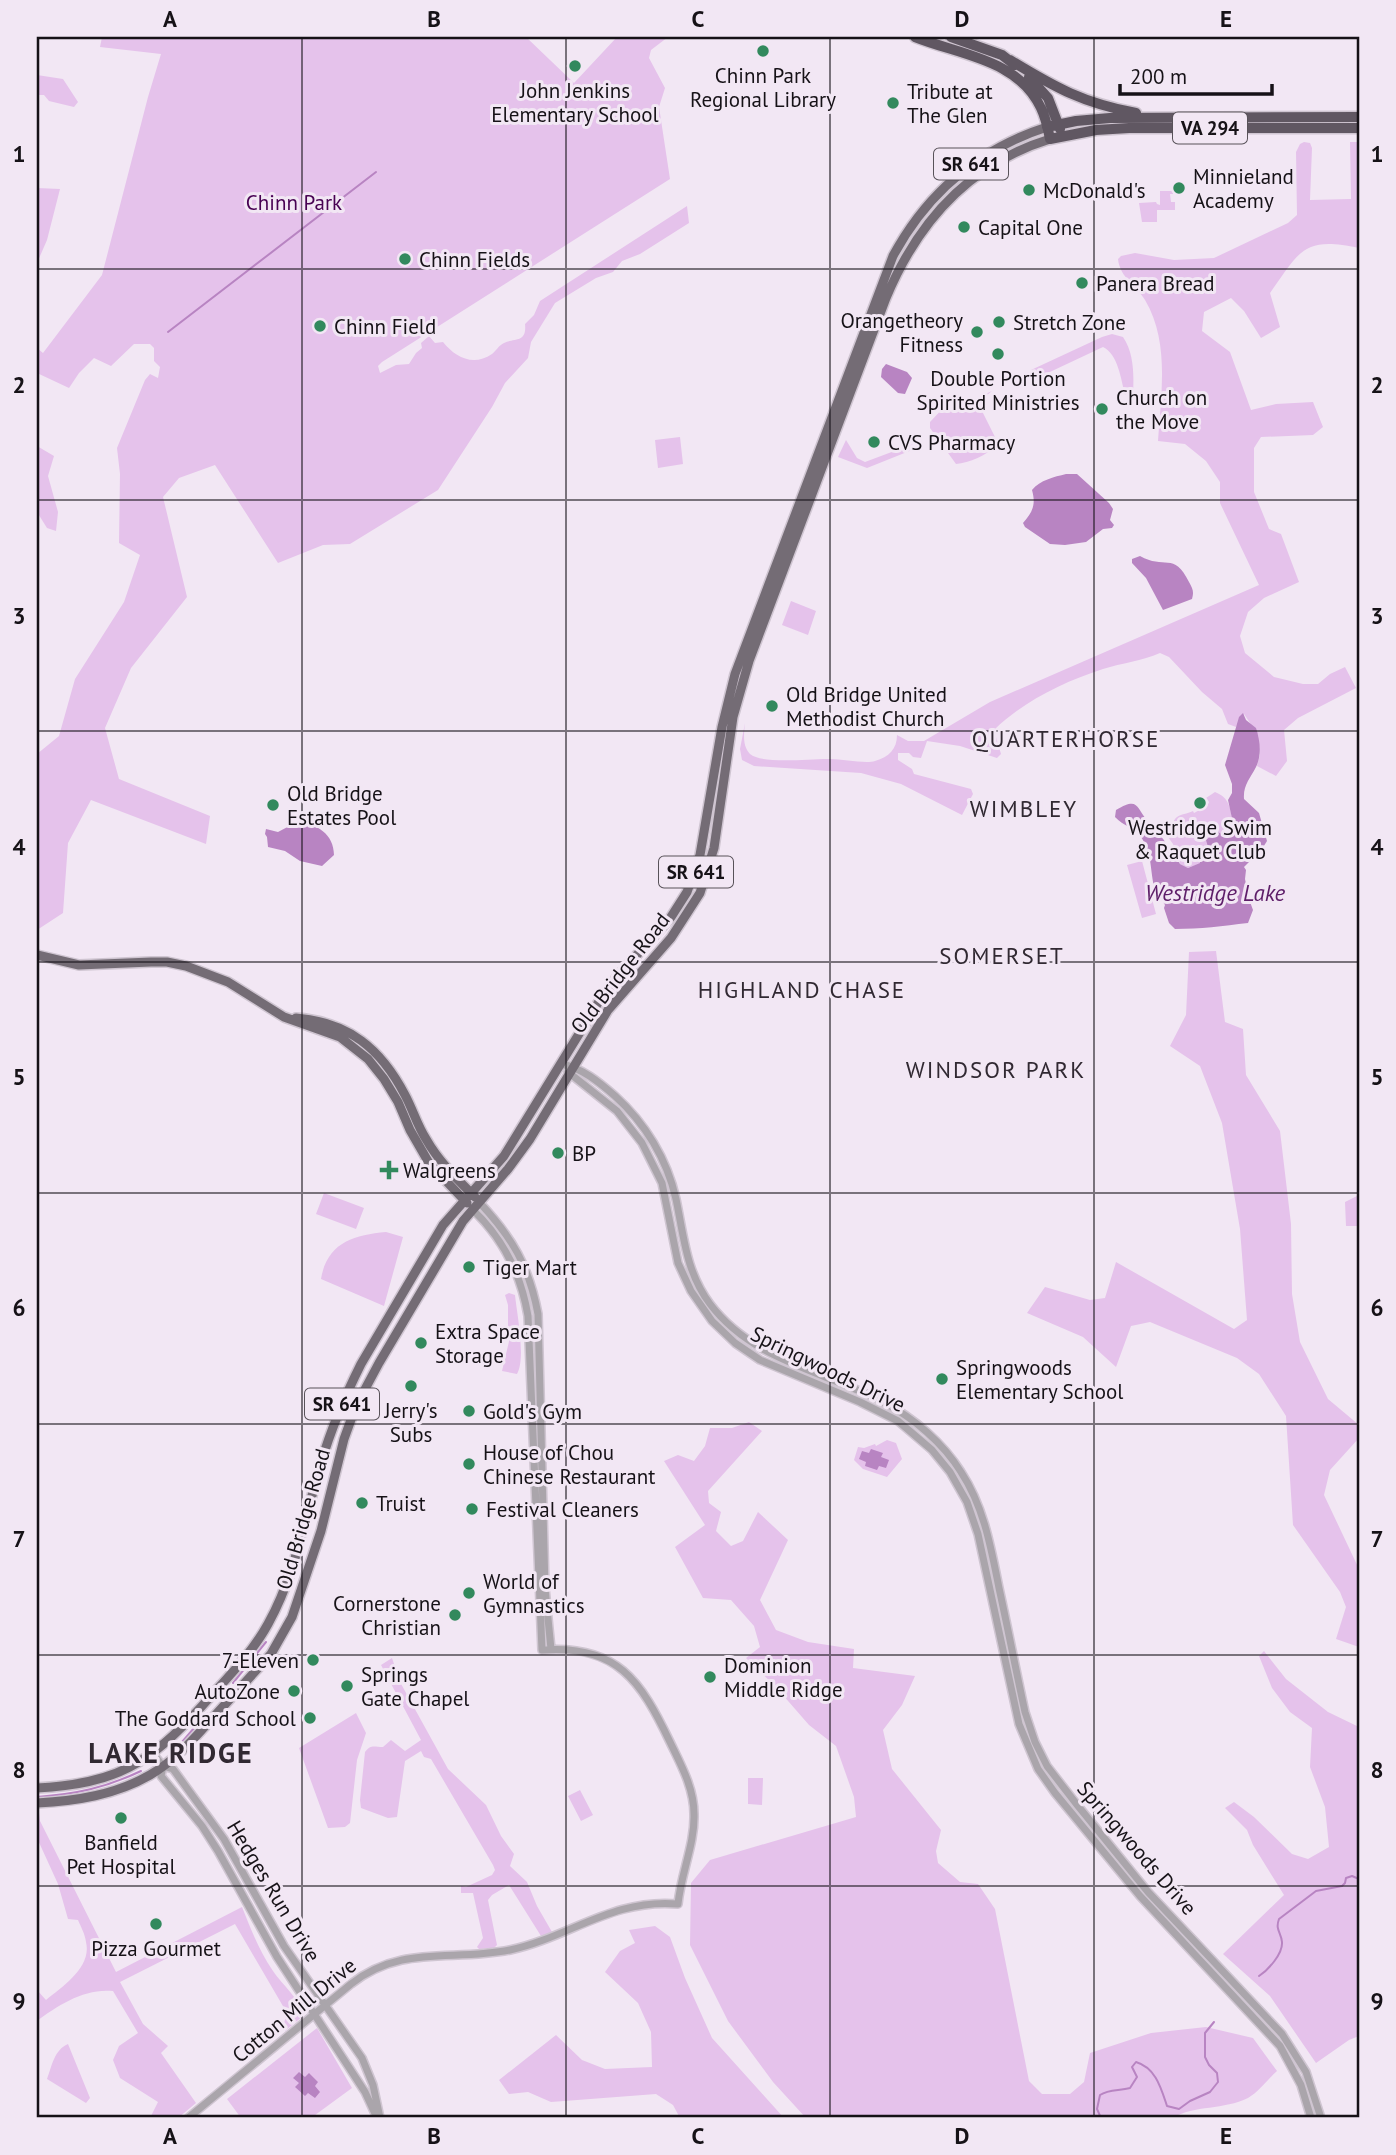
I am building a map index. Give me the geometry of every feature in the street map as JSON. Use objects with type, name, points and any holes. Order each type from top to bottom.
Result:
[{"type":"highway","points":[[915,37],[985,60],[1006,71],[1032,94],[1042,110],[1050,139]]},
{"type":"highway","name":"VA 294","points":[[951,37],[992,51],[1053,87],[1091,103],[1125,111],[1172,118],[1359,117]]},
{"type":"highway","points":[[1010,60],[1048,99],[1062,136]]},
{"type":"highway","points":[[1047,127],[1103,118],[1172,118]]},
{"type":"highway","name":"VA 294","points":[[1050,139],[1096,130],[1134,128],[1359,128]]},
{"type":"main road","name":"Old Bridge Road","points":[[37,1803],[69,1801],[111,1792],[142,1779],[163,1766],[184,1750],[271,1654],[284,1635],[314,1553],[344,1439],[356,1406],[454,1235],[530,1139],[569,1068],[597,1005],[671,917],[694,878],[722,727],[735,674],[893,256],[920,213],[956,176],[995,148],[1047,127]]},
{"type":"main road","name":"Old Bridge Road","points":[[37,1788],[106,1778],[153,1754],[176,1734],[223,1683],[268,1624],[290,1572],[324,1453],[349,1388],[434,1238],[504,1156],[608,1010],[671,938],[700,893],[714,848],[733,717],[749,661],[902,261],[925,226],[962,186],[1009,156],[1050,139]]},
{"type":"main road","points":[[37,955],[79,965],[151,962],[186,966],[228,982],[284,1017],[340,1037],[368,1059],[391,1089],[429,1163],[476,1205]]},
{"type":"main road","points":[[268,1624],[284,1635]]},
{"type":"street","name":"Springwoods Drive","points":[[569,1068],[617,1111],[642,1143],[662,1183],[678,1263],[691,1291],[712,1321],[735,1343],[760,1360],[898,1421],[933,1450],[950,1472],[967,1502],[978,1534],[1018,1724],[1038,1769],[1063,1804],[1140,1896],[1275,2040],[1295,2071],[1311,2118]]},
{"type":"street","name":"Springwoods Drive","points":[[569,1068],[593,1078],[618,1099],[639,1122],[655,1146],[672,1184],[690,1268],[703,1293],[723,1320],[742,1337],[770,1354],[888,1405],[921,1426],[954,1462],[971,1490],[984,1522],[1025,1712],[1041,1754],[1055,1777],[1137,1879],[1282,2034],[1306,2072],[1321,2118]]},
{"type":"street","points":[[476,1205],[507,1233],[530,1280],[538,1314],[544,1577],[551,1649],[542,1650],[528,1317],[521,1284],[510,1257],[476,1205]]},
{"type":"street","name":"Cotton Mill Drive","points":[[188,2118],[359,1978],[390,1962],[414,1957],[511,1950],[622,1908],[645,1904],[678,1904],[693,1835],[694,1807],[687,1778],[658,1717],[641,1689],[619,1667],[591,1654],[551,1649]]},
{"type":"street","name":"Hedges Run Drive","points":[[153,1754],[163,1766],[173,1769],[224,1839],[277,1935],[362,2058],[373,2085],[379,2118]]},
{"type":"street","name":"Hedges Run Drive","points":[[163,1766],[161,1776],[202,1825],[267,1941],[379,2118]]},
{"type":"street","points":[[287,1972],[297,1965]]},
{"type":"green space","name":"Chinn Park","points":[[102,37],[526,37],[574,83],[617,37],[668,37],[651,50],[649,58],[665,88],[659,107],[670,179],[382,362],[378,366],[380,373],[396,365],[409,364],[422,348],[421,343],[429,336],[435,343],[443,342],[459,356],[471,360],[485,358],[502,344],[522,337],[525,324],[534,315],[540,301],[687,206],[689,223],[640,254],[622,261],[613,272],[596,278],[555,303],[531,342],[528,358],[505,383],[438,490],[350,544],[323,545],[278,563],[215,465],[179,478],[163,497],[187,597],[131,668],[105,728],[119,779],[210,816],[206,844],[91,800],[68,843],[63,913],[37,930],[37,754],[59,736],[75,679],[124,602],[140,555],[119,543],[120,474],[117,448],[145,380],[150,374],[158,378],[160,367],[154,361],[154,348],[150,344],[134,344],[111,366],[94,358],[69,388],[37,373],[37,348],[43,353],[102,275],[161,54],[100,47]]},
{"type":"green space","points":[[37,75],[63,79],[78,102],[74,107],[49,101],[44,95],[37,95]]},
{"type":"green space","points":[[1304,142],[1310,143],[1312,148],[1310,200],[1351,199],[1350,142],[1359,142],[1359,248],[1326,244],[1305,250],[1297,257],[1270,293],[1280,327],[1261,338],[1244,311],[1231,298],[1204,312],[1202,331],[1230,352],[1251,410],[1276,404],[1313,402],[1323,427],[1313,435],[1261,437],[1254,448],[1254,492],[1269,529],[1281,534],[1299,582],[1264,598],[1248,612],[1240,636],[1245,653],[1274,677],[1303,684],[1318,684],[1345,667],[1356,688],[1298,718],[1284,730],[1287,761],[1276,776],[1257,766],[1260,755],[1258,735],[1244,714],[1236,727],[1228,724],[1222,709],[1169,657],[1160,653],[1088,674],[1031,701],[994,730],[1001,754],[997,758],[960,746],[927,741],[921,758],[913,757],[909,753],[898,753],[898,760],[912,769],[914,774],[971,789],[973,794],[962,815],[901,784],[861,773],[754,766],[742,760],[740,749],[745,723],[746,747],[750,754],[757,757],[777,760],[875,761],[891,752],[897,735],[908,741],[924,741],[990,702],[1259,585],[1220,503],[1220,482],[1206,461],[1185,444],[1158,441],[1162,369],[1158,333],[1145,300],[1125,276],[1118,259],[1135,253],[1174,260],[1214,258],[1288,223],[1297,215],[1296,152]]},
{"type":"green space","points":[[37,188],[60,189],[47,240],[37,263]]},
{"type":"green space","points":[[1160,191],[1173,191],[1173,194],[1170,194],[1171,202],[1175,202],[1175,210],[1157,210],[1157,222],[1142,222],[1139,203],[1156,202],[1160,205]]},
{"type":"green space","points":[[1112,334],[1123,337],[1129,350],[1133,394],[1125,395],[1115,361],[1103,347],[1035,379],[1031,370]]},
{"type":"green space","points":[[992,391],[979,405],[997,445],[978,458],[956,464],[930,428],[930,422],[947,404],[948,407],[968,398],[973,400]]},
{"type":"green space","points":[[680,437],[683,464],[658,468],[655,440]]},
{"type":"green space","points":[[846,440],[857,458],[865,462],[913,444],[917,448],[867,468],[838,457]]},
{"type":"green space","points":[[37,446],[54,456],[48,476],[58,512],[56,531],[47,528],[37,512]]},
{"type":"green space","points":[[791,601],[816,611],[808,635],[782,625]]},
{"type":"green space","points":[[1215,792],[1226,800],[1233,823],[1202,850],[1208,854],[1206,858],[1199,855],[1201,863],[1188,868],[1180,864],[1168,837],[1176,818],[1207,806],[1209,802],[1206,798]]},
{"type":"green space","points":[[1142,861],[1156,914],[1142,918],[1127,865]]},
{"type":"green space","points":[[1216,951],[1225,1022],[1243,1029],[1246,1075],[1280,1131],[1291,1224],[1292,1294],[1300,1342],[1328,1399],[1359,1425],[1359,1438],[1330,1470],[1324,1495],[1359,1569],[1359,1647],[1336,1639],[1346,1607],[1340,1592],[1293,1525],[1286,1416],[1259,1374],[1237,1358],[1150,1322],[1131,1326],[1116,1367],[1083,1337],[1027,1313],[1045,1287],[1090,1300],[1105,1298],[1116,1262],[1234,1329],[1247,1320],[1240,1229],[1222,1123],[1200,1066],[1170,1046],[1186,1015],[1189,952]]},
{"type":"green space","points":[[324,1193],[364,1208],[356,1229],[316,1214]]},
{"type":"green space","points":[[1359,1195],[1359,1226],[1346,1226],[1345,1202]]},
{"type":"green space","points":[[386,1232],[403,1237],[384,1306],[321,1279],[329,1257],[343,1243]]},
{"type":"green space","points":[[505,1295],[515,1295],[520,1336],[521,1358],[517,1374],[502,1371],[511,1333],[508,1330],[508,1305]]},
{"type":"green space","points":[[749,1422],[762,1431],[708,1491],[709,1503],[721,1512],[716,1531],[731,1546],[743,1541],[758,1512],[788,1540],[760,1600],[776,1630],[808,1642],[854,1649],[853,1668],[915,1676],[902,1705],[883,1730],[892,1769],[941,1830],[936,1851],[938,1863],[960,1882],[978,1884],[995,1909],[1029,2081],[1042,2094],[1070,2094],[1084,2082],[1090,2053],[1151,2033],[1206,2027],[1253,2038],[1277,2071],[1260,2089],[1239,2102],[1190,2111],[1172,2118],[806,2118],[773,2082],[728,2021],[690,1945],[691,1883],[710,1860],[856,1817],[854,1797],[836,1746],[809,1725],[746,1658],[760,1647],[754,1626],[731,1600],[703,1598],[675,1547],[705,1525],[664,1461],[678,1455],[694,1461],[705,1446],[710,1428],[732,1428]]},
{"type":"green space","points":[[887,1440],[896,1443],[902,1459],[887,1477],[863,1469],[854,1460],[858,1447],[876,1446]]},
{"type":"green space","points":[[1264,1651],[1286,1679],[1328,1712],[1359,1727],[1359,2036],[1316,2063],[1270,1996],[1223,1954],[1284,1895],[1253,1845],[1247,1830],[1225,1808],[1234,1802],[1254,1817],[1292,1854],[1308,1859],[1329,1847],[1325,1807],[1310,1767],[1312,1728],[1290,1712],[1272,1688],[1259,1656]]},
{"type":"green space","points":[[392,1658],[400,1682],[448,1769],[486,1805],[501,1836],[514,1854],[510,1866],[527,1882],[552,1932],[541,1936],[509,1885],[488,1900],[497,1945],[494,1948],[477,1947],[483,1938],[473,1893],[461,1893],[461,1886],[466,1887],[492,1875],[495,1870],[431,1759],[424,1757],[421,1751],[405,1761],[397,1817],[388,1818],[361,1808],[367,1749],[383,1747],[391,1740],[405,1751],[421,1740],[381,1665]]},
{"type":"green space","points":[[356,1713],[366,1733],[357,1760],[350,1823],[345,1827],[328,1828],[299,1748]]},
{"type":"green space","points":[[748,1778],[763,1778],[762,1805],[748,1804]]},
{"type":"green space","points":[[580,1790],[593,1815],[581,1821],[568,1796]]},
{"type":"green space","points":[[37,1813],[116,1972],[242,1907],[264,1956],[301,2009],[303,2016],[285,2031],[287,2013],[235,1924],[120,1982],[143,2024],[168,2046],[161,2053],[196,2103],[178,2118],[150,2118],[158,2102],[120,2078],[113,2060],[119,2046],[138,2033],[113,1991],[82,1995],[37,2021],[37,1990],[46,2000],[75,1975],[85,1960],[87,1951],[82,1928],[78,1920],[68,1919],[58,1884],[37,1838]]},
{"type":"green space","points":[[655,1926],[670,1937],[712,2038],[784,2118],[680,2118],[673,2105],[656,2094],[551,2102],[528,2092],[509,2094],[499,2080],[556,2035],[582,2060],[605,2069],[652,2067],[651,2032],[638,2003],[605,1972],[620,1951],[635,1943],[629,1930]]},
{"type":"green space","points":[[317,2028],[352,2088],[311,2118],[241,2118],[227,2099]]},
{"type":"green space","points":[[68,2044],[90,2098],[86,2103],[47,2079],[57,2054]]},
{"type":"water","points":[[886,364],[907,372],[912,378],[905,394],[898,393],[881,377]]},
{"type":"water","points":[[1066,474],[1077,474],[1109,503],[1113,509],[1110,520],[1114,525],[1112,528],[1103,529],[1086,542],[1050,544],[1023,523],[1033,508],[1032,490],[1043,481]]},
{"type":"water","points":[[1140,556],[1178,567],[1191,587],[1192,599],[1163,610],[1146,578],[1132,563],[1132,559]]},
{"type":"water","name":"Westridge Lake","points":[[1243,713],[1246,720],[1256,728],[1260,748],[1258,762],[1246,786],[1244,799],[1259,813],[1267,841],[1244,867],[1253,910],[1248,923],[1175,929],[1169,923],[1165,905],[1155,889],[1145,843],[1136,831],[1115,817],[1116,810],[1129,804],[1136,805],[1147,820],[1149,829],[1158,833],[1180,864],[1188,868],[1200,863],[1199,855],[1205,858],[1207,854],[1202,851],[1208,847],[1206,840],[1217,831],[1221,834],[1233,823],[1228,800],[1232,793],[1232,784],[1225,765],[1239,717]]},
{"type":"water","points":[[295,823],[310,824],[322,830],[331,841],[334,855],[322,866],[300,861],[285,851],[268,847],[266,829],[278,832]]},
{"type":"water","points":[[871,1449],[883,1453],[881,1457],[889,1460],[886,1468],[879,1466],[877,1470],[865,1466],[866,1462],[859,1459],[862,1451],[869,1453]]},
{"type":"water","points":[[299,2072],[305,2077],[309,2073],[318,2082],[315,2086],[320,2092],[315,2098],[308,2093],[305,2096],[295,2087],[299,2083],[293,2078]]},
{"type":"waterway","points":[[168,332],[376,172]]},
{"type":"waterway","points":[[233,1683],[266,1642]]},
{"type":"waterway","points":[[176,1749],[207,1713]]},
{"type":"waterway","points":[[37,1797],[90,1789],[141,1771]]},
{"type":"waterway","points":[[1259,1976],[1278,1956],[1282,1947],[1279,1919],[1316,1891],[1342,1886],[1346,1878],[1352,1876],[1359,1879]]},
{"type":"waterway","points":[[1101,2118],[1097,2109],[1100,2095],[1130,2088],[1137,2077],[1132,2067],[1136,2062],[1153,2074],[1167,2106],[1179,2109],[1210,2092],[1218,2082],[1217,2073],[1205,2057],[1205,2033],[1214,2022]]},
{"type":"place","name":"Chinn Park Regional Library","points":[[763,51]]},
{"type":"place","name":"John Jenkins Elementary School","points":[[575,66]]},
{"type":"place","name":"Tribute at The Glen","points":[[893,103]]},
{"type":"place","name":"Minnieland Academy","points":[[1179,188]]},
{"type":"place","name":"McDonald's","points":[[1029,190]]},
{"type":"place","name":"Capital One","points":[[964,227]]},
{"type":"place","name":"Chinn Fields","points":[[405,259]]},
{"type":"place","name":"Panera Bread","points":[[1082,283]]},
{"type":"place","name":"Stretch Zone","points":[[999,322]]},
{"type":"place","name":"Chinn Field","points":[[320,326]]},
{"type":"place","name":"Orangetheory Fitness","points":[[977,332]]},
{"type":"place","name":"Double Portion Spirited Ministries","points":[[998,354]]},
{"type":"place","name":"Church on the Move","points":[[1102,409]]},
{"type":"place","name":"CVS Pharmacy","points":[[874,442]]},
{"type":"place","name":"Old Bridge United Methodist Church","points":[[772,706]]},
{"type":"place","name":"Westridge Swim & Raquet Club","points":[[1200,803]]},
{"type":"place","name":"Old Bridge Estates Pool","points":[[273,805]]},
{"type":"place","name":"BP","points":[[558,1153]]},
{"type":"place","name":"Walgreens","points":[[389,1170]]},
{"type":"place","name":"Tiger Mart","points":[[469,1267]]},
{"type":"place","name":"Extra Space Storage","points":[[421,1343]]},
{"type":"place","name":"Springwoods Elementary School","points":[[942,1379]]},
{"type":"place","name":"Jerry's Subs","points":[[411,1386]]},
{"type":"place","name":"Gold's Gym","points":[[469,1411]]},
{"type":"place","name":"House of Chou Chinese Restaurant","points":[[469,1464]]},
{"type":"place","name":"Truist","points":[[362,1503]]},
{"type":"place","name":"Festival Cleaners","points":[[472,1509]]},
{"type":"place","name":"World of Gymnastics","points":[[469,1593]]},
{"type":"place","name":"Cornerstone Christian","points":[[455,1615]]},
{"type":"place","name":"7-Eleven","points":[[313,1660]]},
{"type":"place","name":"Dominion Middle Ridge","points":[[710,1677]]},
{"type":"place","name":"Springs Gate Chapel","points":[[347,1686]]},
{"type":"place","name":"AutoZone","points":[[294,1691]]},
{"type":"place","name":"The Goddard School","points":[[310,1718]]},
{"type":"place","name":"Banfield Pet Hospital","points":[[121,1818]]},
{"type":"place","name":"Pizza Gourmet","points":[[156,1924]]},
{"type":"district","name":"QUARTERHORSE","points":[[1066,738]]},
{"type":"district","name":"WIMBLEY","points":[[1024,808]]},
{"type":"district","name":"SOMERSET","points":[[1002,955]]},
{"type":"district","name":"HIGHLAND CHASE","points":[[802,989]]},
{"type":"district","name":"WINDSOR PARK","points":[[996,1069]]},
{"type":"district","name":"LAKE RIDGE","points":[[171,1752]]}]
